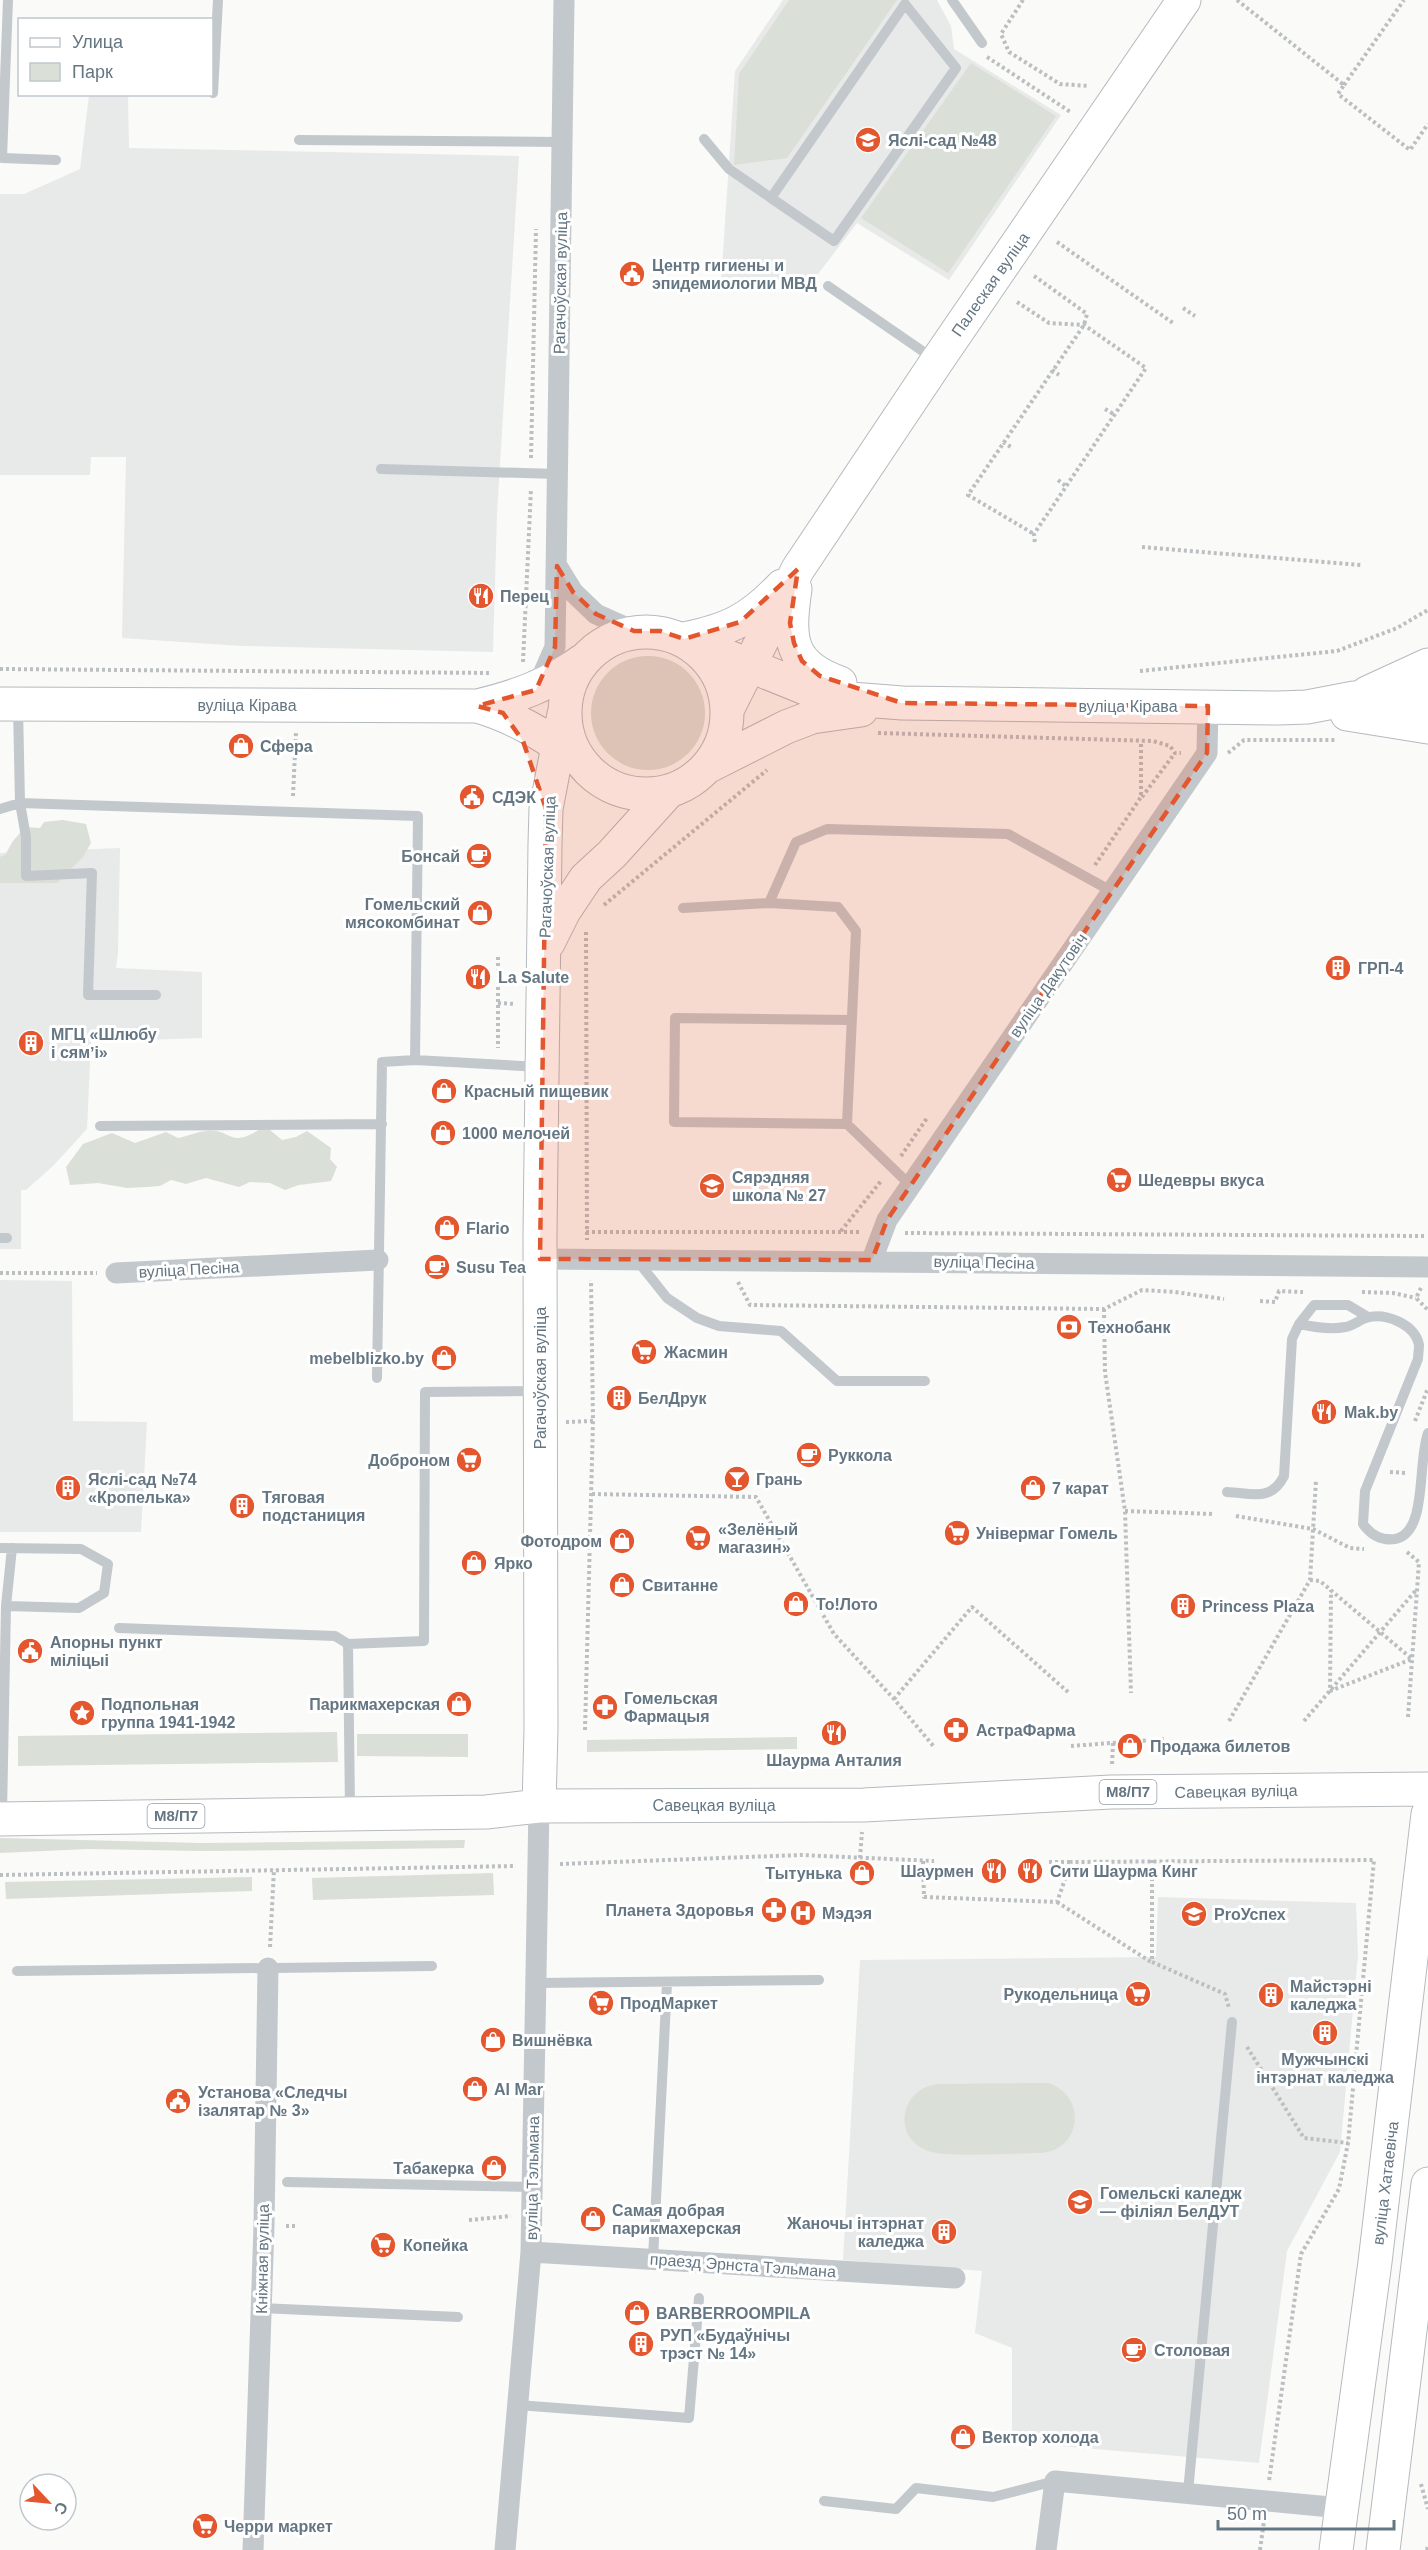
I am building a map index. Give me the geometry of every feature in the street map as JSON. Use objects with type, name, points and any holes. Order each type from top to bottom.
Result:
[{"type":"main road","name":"Палеская вуліца","points":[[728,708],[798,569],[1184,0]]},
{"type":"main road","name":"Палеская вуліца","points":[[684,639],[714,633],[740,622],[768,601],[798,569]]},
{"type":"main road","points":[[798,569],[790,622],[794,643],[802,661],[820,676],[902,703]]},
{"type":"main road","points":[[634,631],[660,631],[684,639],[706,656],[722,680],[728,708],[724,739],[709,766],[691,781],[669,791],[638,794],[609,786],[592,774],[567,739],[568,654],[634,631]]},
{"type":"main road","name":"вуліца Кірава","points":[[684,639],[820,694],[902,703],[1307,707],[1354,698],[1428,699]]},
{"type":"main road","name":"вуліца Кірава","points":[[490,710],[560,677],[568,654]]},
{"type":"main road","name":"вуліца Кірава","points":[[1354,698],[1428,665]]},
{"type":"main road","name":"вуліца Кірава","points":[[709,766],[786,727],[812,717],[902,703]]},
{"type":"main road","name":"вуліца Кірава","points":[[9,704],[490,710],[567,739]]},
{"type":"main road","points":[[1307,707],[1428,727]]},
{"type":"main road","points":[[490,710],[523,741],[536,771],[546,809]]},
{"type":"main road","name":"Рагачоўская вуліца","points":[[539,1806],[541,1729],[540,1258],[546,809],[567,739]]},
{"type":"main road","name":"Рагачоўская вуліца","points":[[545,950],[564,910],[586,878],[612,854],[669,791]]},
{"type":"main road","name":"Савецкая вуліца","points":[[1,1819],[486,1812],[539,1806],[864,1805],[1112,1792],[1428,1789]]},
{"type":"main road","name":"вуліца Хатаевіча","points":[[1336,2550],[1376,2262],[1428,1814]]},
{"type":"main road","points":[[1383,2550],[1428,2184]]},
{"type":"street","name":"Рагачоўская вуліца","points":[[564,0],[557,566],[568,654]]},
{"type":"street","points":[[557,566],[573,592],[596,614],[634,631]]},
{"type":"street","name":"вуліца Дакутовіч","points":[[872,1260],[887,1220],[910,1185],[1207,753],[1208,706]]},
{"type":"street","name":"вуліца Песіна","points":[[540,1258],[872,1260],[1426,1257]]},
{"type":"street","name":"вуліца Песіна","points":[[116,1273],[378,1260]]},
{"type":"street","name":"вуліца Тэльмана","points":[[505,2550],[531,2252],[539,1806]]},
{"type":"street","name":"Кніжная вуліца","points":[[253,2550],[263,2181],[267,2136],[268,1968]]},
{"type":"street","name":"праезд Эрнста Тэльмана","points":[[531,2252],[955,2278]]},
{"type":"street","points":[[1046,2550],[1055,2481],[1341,2508]]},
{"type":"lane","points":[[9,0],[2,158],[56,160]]},
{"type":"lane","points":[[213,93],[218,0]]},
{"type":"lane","points":[[952,0],[982,43]]},
{"type":"lane","points":[[704,139],[729,169],[771,198],[834,241],[956,68],[905,4],[771,198]]},
{"type":"lane","points":[[299,140],[562,142]]},
{"type":"lane","points":[[828,286],[937,361]]},
{"type":"lane","points":[[381,469],[557,474]]},
{"type":"lane","name":"вуліца Кірава","points":[[9,704],[26,837],[26,876],[92,873],[88,995],[156,995]]},
{"type":"lane","points":[[0,808],[20,803],[418,816],[415,1060]]},
{"type":"lane","points":[[769,903],[796,842],[827,829],[1008,834],[1113,892]]},
{"type":"lane","points":[[683,908],[769,903],[838,907],[856,931],[850,1020],[847,1124]]},
{"type":"lane","points":[[850,1020],[675,1018],[674,1122],[847,1124],[910,1185]]},
{"type":"lane","points":[[377,1378],[382,1062],[415,1060],[543,1067]]},
{"type":"lane","points":[[100,1126],[382,1124]]},
{"type":"lane","points":[[636,1259],[667,1298],[697,1318],[719,1326],[781,1331],[837,1381],[925,1381]]},
{"type":"lane","points":[[1227,1492],[1269,1494],[1279,1487],[1284,1476],[1292,1339],[1299,1324],[1314,1305],[1348,1305],[1368,1317]]},
{"type":"lane","points":[[1299,1324],[1315,1328],[1347,1327],[1368,1317],[1385,1317],[1397,1320],[1410,1329],[1419,1344],[1418,1359],[1365,1491],[1363,1524],[1370,1533],[1379,1538],[1391,1540],[1405,1537],[1416,1527],[1421,1514],[1428,1433]]},
{"type":"lane","points":[[119,1628],[335,1636],[348,1644],[424,1641],[425,1392],[540,1391]]},
{"type":"lane","points":[[0,1548],[81,1549],[108,1564],[104,1593],[79,1608],[6,1606]]},
{"type":"lane","points":[[1,1819],[2,1651],[12,1548]]},
{"type":"lane","points":[[348,1644],[351,1813]]},
{"type":"lane","points":[[17,1971],[432,1966]]},
{"type":"lane","points":[[536,1983],[819,1980]]},
{"type":"lane","points":[[653,2259],[667,1983]]},
{"type":"lane","points":[[1188,2492],[1232,2022]]},
{"type":"lane","points":[[287,2182],[532,2187]]},
{"type":"lane","points":[[518,2405],[689,2418],[699,2298]]},
{"type":"lane","points":[[261,2308],[458,2317]]},
{"type":"lane","points":[[824,2500],[896,2509],[916,2488],[993,2497],[1055,2481]]},
{"type":"path","points":[[1023,0],[1001,34],[1009,52],[1060,84],[1089,86]]},
{"type":"path","points":[[1237,0],[1344,85]]},
{"type":"path","points":[[1404,0],[1338,94],[1410,150],[1428,124]]},
{"type":"path","points":[[956,68],[972,47],[1072,113]]},
{"type":"path","points":[[1057,242],[1173,323]]},
{"type":"path","points":[[1034,276],[1087,314],[1084,325],[968,495],[1034,534]]},
{"type":"path","points":[[1017,302],[1049,323],[1084,325],[1146,368],[1034,534],[1035,544]]},
{"type":"path","points":[[1184,308],[1195,316]]},
{"type":"path","points":[[1052,370],[1059,375]]},
{"type":"path","points":[[1105,409],[1115,415]]},
{"type":"path","points":[[1003,442],[1011,447]]},
{"type":"path","points":[[1058,480],[1067,487]]},
{"type":"path","points":[[1142,547],[1361,565]]},
{"type":"path","points":[[1140,671],[1337,651],[1397,628],[1428,610]]},
{"type":"path","points":[[293,812],[296,730]]},
{"type":"path","points":[[1225,753],[1231,753],[1244,740],[1340,741]]},
{"type":"path","points":[[1141,741],[1141,797]]},
{"type":"path","points":[[1090,879],[1094,867],[1141,797],[1175,753]]},
{"type":"path","points":[[498,957],[498,1049]]},
{"type":"path","points":[[840,1232],[892,1167],[933,1109]]},
{"type":"path","points":[[585,1730],[593,1421],[590,1258],[586,1232],[1426,1236],[1426,1257]]},
{"type":"path","name":"вуліца Песіна","points":[[0,1273],[116,1273]]},
{"type":"path","points":[[728,1277],[738,1281],[750,1305],[1104,1309],[1143,1290],[1224,1299]]},
{"type":"path","points":[[1421,1288],[1416,1298],[1428,1310]]},
{"type":"path","points":[[1104,1309],[1105,1372],[1125,1511],[1131,1693]]},
{"type":"path","points":[[1229,1721],[1310,1580],[1316,1480]]},
{"type":"path","points":[[592,1494],[756,1497],[834,1634],[894,1699],[935,1748]]},
{"type":"path","points":[[1125,1511],[1214,1514]]},
{"type":"path","points":[[1236,1516],[1313,1529],[1350,1548],[1372,1549]]},
{"type":"path","points":[[1405,1551],[1419,1562],[1408,1717]]},
{"type":"path","points":[[1310,1580],[1320,1581],[1412,1659]]},
{"type":"path","points":[[1304,1720],[1418,1588]]},
{"type":"path","points":[[1330,1691],[1331,1590]]},
{"type":"path","points":[[894,1699],[972,1607],[1068,1692]]},
{"type":"path","points":[[1330,1691],[1412,1659]]},
{"type":"path","points":[[1071,1746],[1165,1739]]},
{"type":"path","points":[[0,1875],[537,1865],[801,1855],[934,1861]]},
{"type":"path","points":[[1152,1860],[1152,1962]]},
{"type":"path","points":[[1049,1862],[1374,1860],[1348,2143],[1339,2189],[1302,2254],[1260,2550]]},
{"type":"path","points":[[923,1861],[924,1897],[1057,1902],[1152,1962],[1225,1994],[1232,2022],[1304,2138],[1348,2143]]},
{"type":"path","points":[[1057,1902],[1071,1862]]},
{"type":"path","points":[[268,1968],[274,1869]]},
{"type":"path","points":[[469,2220],[514,2215]]},
{"type":"highlighted area","points":[[557,566],[573,592],[596,614],[634,631],[660,631],[684,639],[740,622],[798,569],[790,623],[794,643],[802,661],[820,676],[902,703],[1208,706],[1207,753],[887,1220],[872,1260],[540,1259],[546,809],[523,741],[503,713],[477,706],[536,690],[555,647]]},
{"type":"shaded area","points":[[783,0],[937,0],[951,26],[954,49],[1061,115],[949,280],[857,223],[815,278],[721,283],[735,71]]},
{"type":"shaded area","points":[[89,96],[128,96],[129,148],[519,156],[497,513],[493,652],[242,646],[122,638],[126,457],[91,457],[90,475],[0,475],[0,194],[24,194],[80,169]]},
{"type":"shaded area","points":[[120,848],[116,968],[202,972],[202,1038],[91,1042],[87,1129],[53,1166],[26,1190],[21,1190],[21,1249],[0,1249],[0,853]]},
{"type":"shaded area","points":[[0,1280],[72,1281],[73,1421],[147,1422],[141,1532],[0,1532]]},
{"type":"shaded area","name":"Гомельскі каледж — філіял БелДУТ","points":[[1158,1897],[1356,1903],[1358,1955],[1340,2152],[1287,2251],[1259,2463],[1012,2442],[1012,2348],[975,2333],[982,2271],[843,2260],[860,1960],[1156,1957]]},
{"type":"green space","points":[[789,0],[897,0],[787,158],[734,165],[739,74]]},
{"type":"green space","points":[[971,63],[1056,116],[948,273],[861,218]]},
{"type":"green space","points":[[648,656],[670,660],[689,672],[701,691],[705,713],[701,735],[689,754],[670,766],[648,770],[626,766],[607,754],[595,735],[591,713],[595,691],[607,672],[626,660]]},
{"type":"green space","points":[[63,820],[86,824],[91,843],[83,857],[57,883],[0,883],[0,857],[5,855],[25,827],[40,828],[44,822]]},
{"type":"green space","points":[[260,1129],[270,1130],[282,1140],[296,1137],[307,1131],[331,1148],[330,1159],[337,1167],[331,1181],[299,1185],[285,1190],[270,1183],[250,1182],[239,1187],[206,1178],[186,1184],[171,1180],[160,1186],[147,1187],[127,1188],[98,1183],[70,1185],[66,1167],[83,1144],[112,1133],[135,1143],[166,1132],[178,1138],[214,1131],[242,1138]]},
{"type":"green space","points":[[337,1732],[338,1762],[18,1766],[18,1736]]},
{"type":"green space","points":[[357,1734],[468,1734],[468,1757],[357,1756]]},
{"type":"green space","points":[[797,1737],[797,1749],[587,1752],[587,1740]]},
{"type":"green space","points":[[0,1838],[201,1843],[465,1840],[464,1848],[203,1851],[88,1849],[0,1853]]},
{"type":"green space","points":[[493,1873],[494,1895],[313,1900],[312,1878]]},
{"type":"green space","points":[[252,1877],[252,1891],[6,1899],[5,1882]]},
{"type":"green space","points":[[1048,2083],[1061,2090],[1070,2099],[1074,2110],[1075,2122],[1072,2133],[1065,2143],[1054,2150],[1040,2153],[965,2155],[937,2153],[916,2144],[908,2135],[905,2113],[909,2102],[916,2093],[927,2087],[940,2084]]},
{"type":"place","name":"Яслі-сад №48","points":[[868,140]]},
{"type":"place","name":"Центр гигиены и эпидемиологии МВД","points":[[632,274]]},
{"type":"place","name":"Перец","points":[[481,596]]},
{"type":"place","name":"Сфера","points":[[241,746]]},
{"type":"place","name":"СДЭК","points":[[472,797]]},
{"type":"place","name":"Бонсай","points":[[479,856]]},
{"type":"place","name":"Гомельский мясокомбинат","points":[[480,913]]},
{"type":"place","name":"ГРП-4","points":[[1338,968]]},
{"type":"place","name":"La Salute","points":[[478,977]]},
{"type":"place","name":"МГЦ «Шлюбу і сямʼі»","points":[[31,1043]]},
{"type":"place","name":"Красный пищевик","points":[[444,1091]]},
{"type":"place","name":"1000 мелочей","points":[[443,1133]]},
{"type":"place","name":"Шедевры вкуса","points":[[1119,1180]]},
{"type":"place","name":"Сярэдняя школа № 27","points":[[712,1186]]},
{"type":"place","name":"Flario","points":[[447,1228]]},
{"type":"place","name":"Susu Tea","points":[[437,1267]]},
{"type":"place","name":"Технобанк","points":[[1069,1327]]},
{"type":"place","name":"Жасмин","points":[[644,1352]]},
{"type":"place","name":"mebelblizko.by","points":[[444,1358]]},
{"type":"place","name":"БелДрук","points":[[619,1398]]},
{"type":"place","name":"Mak.by","points":[[1324,1412]]},
{"type":"place","name":"Руккола","points":[[809,1455]]},
{"type":"place","name":"Доброном","points":[[469,1460]]},
{"type":"place","name":"Грань","points":[[737,1479]]},
{"type":"place","name":"Яслі-сад №74 «Кропелька»","points":[[68,1488]]},
{"type":"place","name":"7 карат","points":[[1033,1488]]},
{"type":"place","name":"Тяговая подстаниция","points":[[242,1506]]},
{"type":"place","name":"Універмаг Гомель","points":[[957,1533]]},
{"type":"place","name":"«Зелёный магазин»","points":[[698,1538]]},
{"type":"place","name":"Фотодром","points":[[622,1541]]},
{"type":"place","name":"Ярко","points":[[474,1563]]},
{"type":"place","name":"Свитанне","points":[[622,1585]]},
{"type":"place","name":"То!Лото","points":[[796,1604]]},
{"type":"place","name":"Princess Plaza","points":[[1183,1606]]},
{"type":"place","name":"Апорны пункт міліцыі","points":[[30,1651]]},
{"type":"place","name":"Парикмахерская","points":[[459,1704]]},
{"type":"place","name":"Гомельская Фармацыя","points":[[605,1707]]},
{"type":"place","name":"Подпольная группа 1941-1942","points":[[82,1713]]},
{"type":"place","name":"АстраФарма","points":[[956,1730]]},
{"type":"place","name":"Шаурма Анталия","points":[[834,1733]]},
{"type":"place","name":"Продажа билетов","points":[[1130,1746]]},
{"type":"place","name":"Шаурмен","points":[[994,1871]]},
{"type":"place","name":"Сити Шаурма Кинг","points":[[1030,1871]]},
{"type":"place","name":"Тытунька","points":[[862,1873]]},
{"type":"place","name":"Планета Здоровья","points":[[774,1910]]},
{"type":"place","name":"Мэдэя","points":[[803,1913]]},
{"type":"place","name":"ProУспех","points":[[1194,1914]]},
{"type":"place","name":"Рукодельница","points":[[1138,1994]]},
{"type":"place","name":"Майстэрні каледжа","points":[[1271,1995]]},
{"type":"place","name":"ПродМаркет","points":[[601,2003]]},
{"type":"place","name":"Мужчынскі інтэрнат каледжа","points":[[1325,2033]]},
{"type":"place","name":"Вишнёвка","points":[[493,2040]]},
{"type":"place","name":"Al Mar","points":[[475,2089]]},
{"type":"place","name":"Установа «Следчы ізалятар № 3»","points":[[178,2101]]},
{"type":"place","name":"Табакерка","points":[[494,2168]]},
{"type":"place","name":"Гомельскі каледж — філіял БелДУТ","points":[[1080,2202]]},
{"type":"place","name":"Самая добрая парикмахерская","points":[[593,2219]]},
{"type":"place","name":"Жаночы інтэрнат каледжа","points":[[944,2232]]},
{"type":"place","name":"Копейка","points":[[383,2245]]},
{"type":"place","name":"BARBERROOMPILA","points":[[637,2313]]},
{"type":"place","name":"РУП «Будаўнічы трэст № 14»","points":[[641,2344]]},
{"type":"place","name":"Столовая","points":[[1134,2350]]},
{"type":"place","name":"Вектор холода","points":[[963,2437]]},
{"type":"place","name":"Черри маркет","points":[[205,2526]]}]
